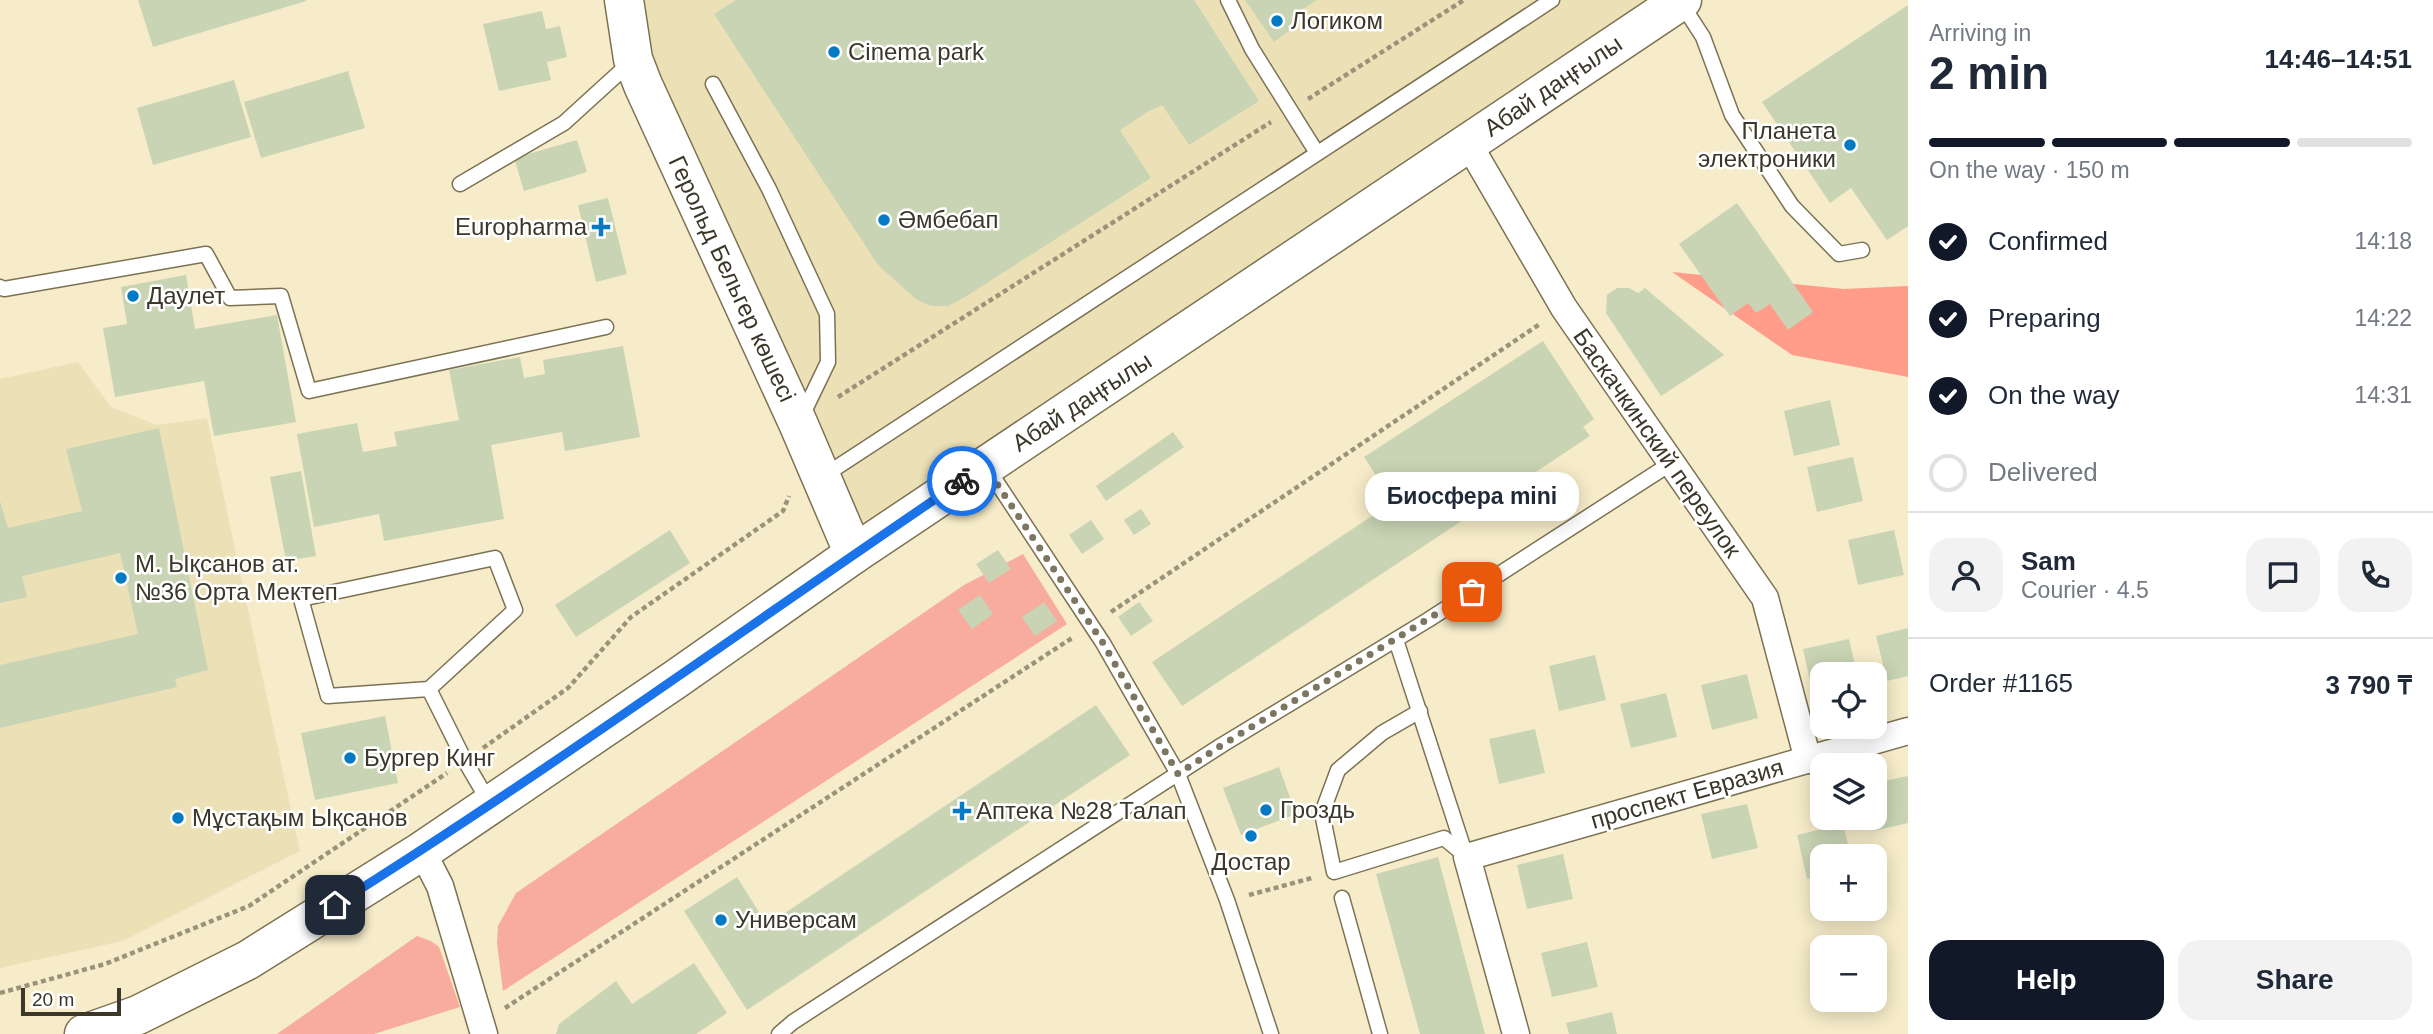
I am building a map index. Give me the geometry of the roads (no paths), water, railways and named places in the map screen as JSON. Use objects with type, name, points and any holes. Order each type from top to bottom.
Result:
[{"type":"main road","name":"Герольд Бельгер көшесі","points":[[624,0],[634,59],[643,85],[799,423],[806,484],[853,554]]},
{"type":"main road","name":"Абай даңғылы","points":[[84,1034],[138,1015],[248,960],[422,851],[489,803],[676,679],[853,554],[1679,0]]},
{"type":"street","name":"Баскачкинский переулок","points":[[1468,143],[1564,308],[1765,598],[1808,760]]},
{"type":"street","name":"проспект Евразия","points":[[1467,857],[1908,731]]},
{"type":"street","points":[[422,851],[440,886],[483,1029]]},
{"type":"street","points":[[1467,857],[1516,1034]]},
{"type":"lane","points":[[1228,0],[1252,49],[1317,153]]},
{"type":"lane","points":[[806,484],[1552,0]]},
{"type":"lane","points":[[1679,0],[1703,37],[1732,115],[1792,206],[1839,254],[1862,250]]},
{"type":"lane","points":[[460,184],[564,123],[634,59]]},
{"type":"lane","points":[[713,84],[769,189],[827,314],[828,362],[799,423]]},
{"type":"lane","points":[[0,287],[4,289],[206,254],[230,298],[281,296],[309,391],[606,327]]},
{"type":"lane","points":[[779,1034],[793,1022],[1222,745],[1396,640],[1670,464]]},
{"type":"lane","points":[[985,466],[1103,643],[1178,774],[1227,900],[1271,1034]]},
{"type":"lane","points":[[495,558],[515,610],[429,690],[328,696],[301,599],[495,558]]},
{"type":"lane","points":[[1396,640],[1467,857]]},
{"type":"lane","points":[[429,690],[489,803]]},
{"type":"lane","points":[[1420,711],[1382,733],[1338,770],[1322,813],[1334,873],[1444,838],[1467,857]]},
{"type":"lane","points":[[1342,898],[1380,1034]]},
{"type":"place","name":"Логиком","points":[[1277,21]]},
{"type":"place","name":"Cinema park","points":[[834,52]]},
{"type":"place","name":"Планета электроники","points":[[1850,145]]},
{"type":"place","name":"Әмбебап","points":[[884,220]]},
{"type":"place","name":"Europharma","points":[[601,227]]},
{"type":"place","name":"Даулет","points":[[133,296]]},
{"type":"place","name":"М. Ықсанов ат. №36 Орта Мектеп","points":[[121,578]]},
{"type":"place","name":"Биосфера mini","points":[[1472,592]]},
{"type":"place","name":"Бургер Кинг","points":[[350,758]]},
{"type":"place","name":"Гроздь","points":[[1266,810]]},
{"type":"place","name":"Аптека №28 Талап","points":[[962,811]]},
{"type":"place","name":"Мұстақым Ықсанов","points":[[178,818]]},
{"type":"place","name":"Достар","points":[[1251,836]]},
{"type":"place","name":"Универсам","points":[[721,920]]}]
